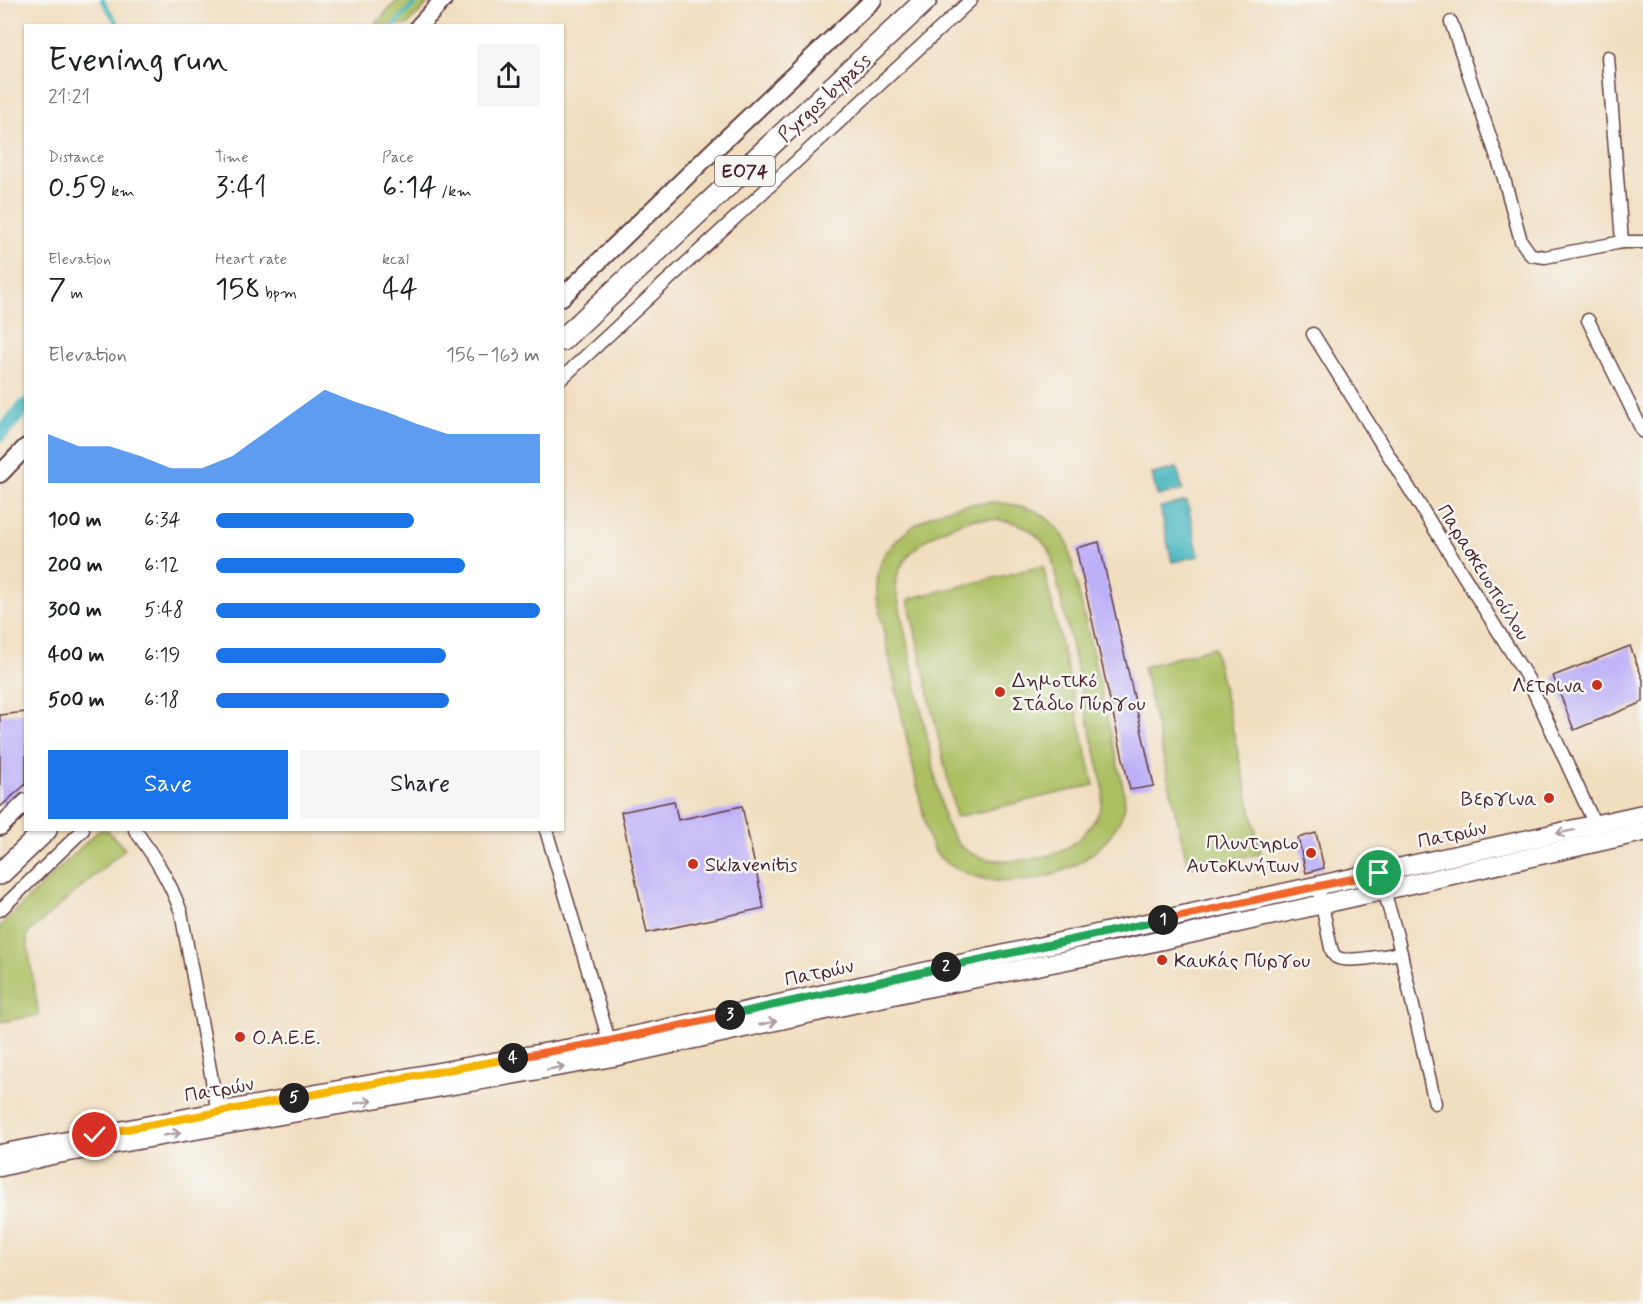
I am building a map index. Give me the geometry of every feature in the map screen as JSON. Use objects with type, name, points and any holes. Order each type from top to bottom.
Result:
[{"type":"highway","name":"Pyrgos bypass","points":[[564,338],[926,0]]},
{"type":"highway","points":[[0,874],[45,831]]},
{"type":"main road","name":"Πατρών","points":[[836,1000],[1127,948],[1385,891],[1599,833],[1643,814]]},
{"type":"main road","name":"Πατρών","points":[[0,1154],[25,1155],[611,1049],[836,1000],[1379,873],[1599,833],[1643,832]]},
{"type":"main road","name":"Πατρών","points":[[0,1167],[25,1155]]},
{"type":"street","points":[[421,24],[443,0]]},
{"type":"street","points":[[564,295],[873,0]]},
{"type":"street","points":[[564,376],[970,0]]},
{"type":"street","points":[[1451,22],[1503,175],[1525,250],[1531,255],[1545,257],[1623,242],[1643,242]]},
{"type":"street","points":[[1608,57],[1623,242]]},
{"type":"street","points":[[1588,320],[1643,432]]},
{"type":"street","name":"Παρασκευοπούλου","points":[[1313,334],[1528,679],[1599,833]]},
{"type":"street","points":[[0,474],[24,449]]},
{"type":"street","points":[[0,826],[24,804]]},
{"type":"street","points":[[0,909],[82,831]]},
{"type":"street","points":[[136,831],[165,874],[181,912],[219,1119]]},
{"type":"street","points":[[546,831],[611,1049]]},
{"type":"street","points":[[1379,873],[1401,953],[1435,1103]]},
{"type":"street","points":[[1318,886],[1331,948],[1338,958],[1365,958],[1401,953]]},
{"type":"green space","points":[[398,0],[431,0],[408,24],[375,24]]},
{"type":"green space","points":[[994,502],[1018,505],[1036,511],[1052,522],[1067,541],[1125,799],[1119,823],[1094,852],[1060,872],[1020,881],[980,878],[951,866],[933,849],[928,836],[876,596],[880,563],[900,537],[911,528],[943,510]],"holes":[[[972,519],[1008,521],[1018,524],[1035,534],[1051,554],[1104,791],[1099,812],[1091,826],[1074,843],[1036,858],[1006,861],[978,856],[967,851],[957,842],[945,822],[895,585],[905,560],[913,550],[947,528]]]},
{"type":"green space","name":"Δημοτικό Στάδιο Πύργου","points":[[1043,566],[1094,785],[956,817],[908,599]]},
{"type":"green space","points":[[1214,647],[1261,854],[1188,867],[1143,667]]},
{"type":"green space","points":[[98,831],[108,831],[125,849],[26,935],[39,1015],[0,1022],[0,926]]},
{"type":"water","points":[[1177,468],[1183,490],[1157,496],[1152,474]]},
{"type":"water","points":[[1187,501],[1199,556],[1172,562],[1160,507]]},
{"type":"building","points":[[1099,542],[1154,786],[1130,790],[1076,548]]},
{"type":"building","points":[[1630,646],[1643,680],[1643,702],[1574,730],[1553,676]]},
{"type":"building","points":[[24,712],[24,786],[0,807],[0,715]]},
{"type":"building","name":"Sklavenitis","points":[[674,801],[678,820],[742,806],[764,908],[647,933],[621,812]]},
{"type":"building","name":"Πλυντηριο Αυτοκινήτων","points":[[1316,833],[1324,868],[1306,873],[1298,838]]},
{"type":"waterway","points":[[102,0],[118,24]]},
{"type":"waterway","points":[[395,24],[418,0]]},
{"type":"waterway","points":[[0,434],[24,407]]},
{"type":"place","name":"Λετρινα","points":[[1597,685]]},
{"type":"place","name":"Δημοτικό Στάδιο Πύργου","points":[[1000,692]]},
{"type":"place","name":"Βεργινα","points":[[1549,798]]},
{"type":"place","name":"Πλυντηριο Αυτοκινήτων","points":[[1311,853]]},
{"type":"place","name":"Sklavenitis","points":[[693,864]]},
{"type":"place","name":"Καυκάς Πύργου","points":[[1162,960]]},
{"type":"place","name":"Ο.Α.Ε.Ε.","points":[[240,1037]]},
{"type":"route","points":[[95,1135],[609,1041],[1379,873]]}]
